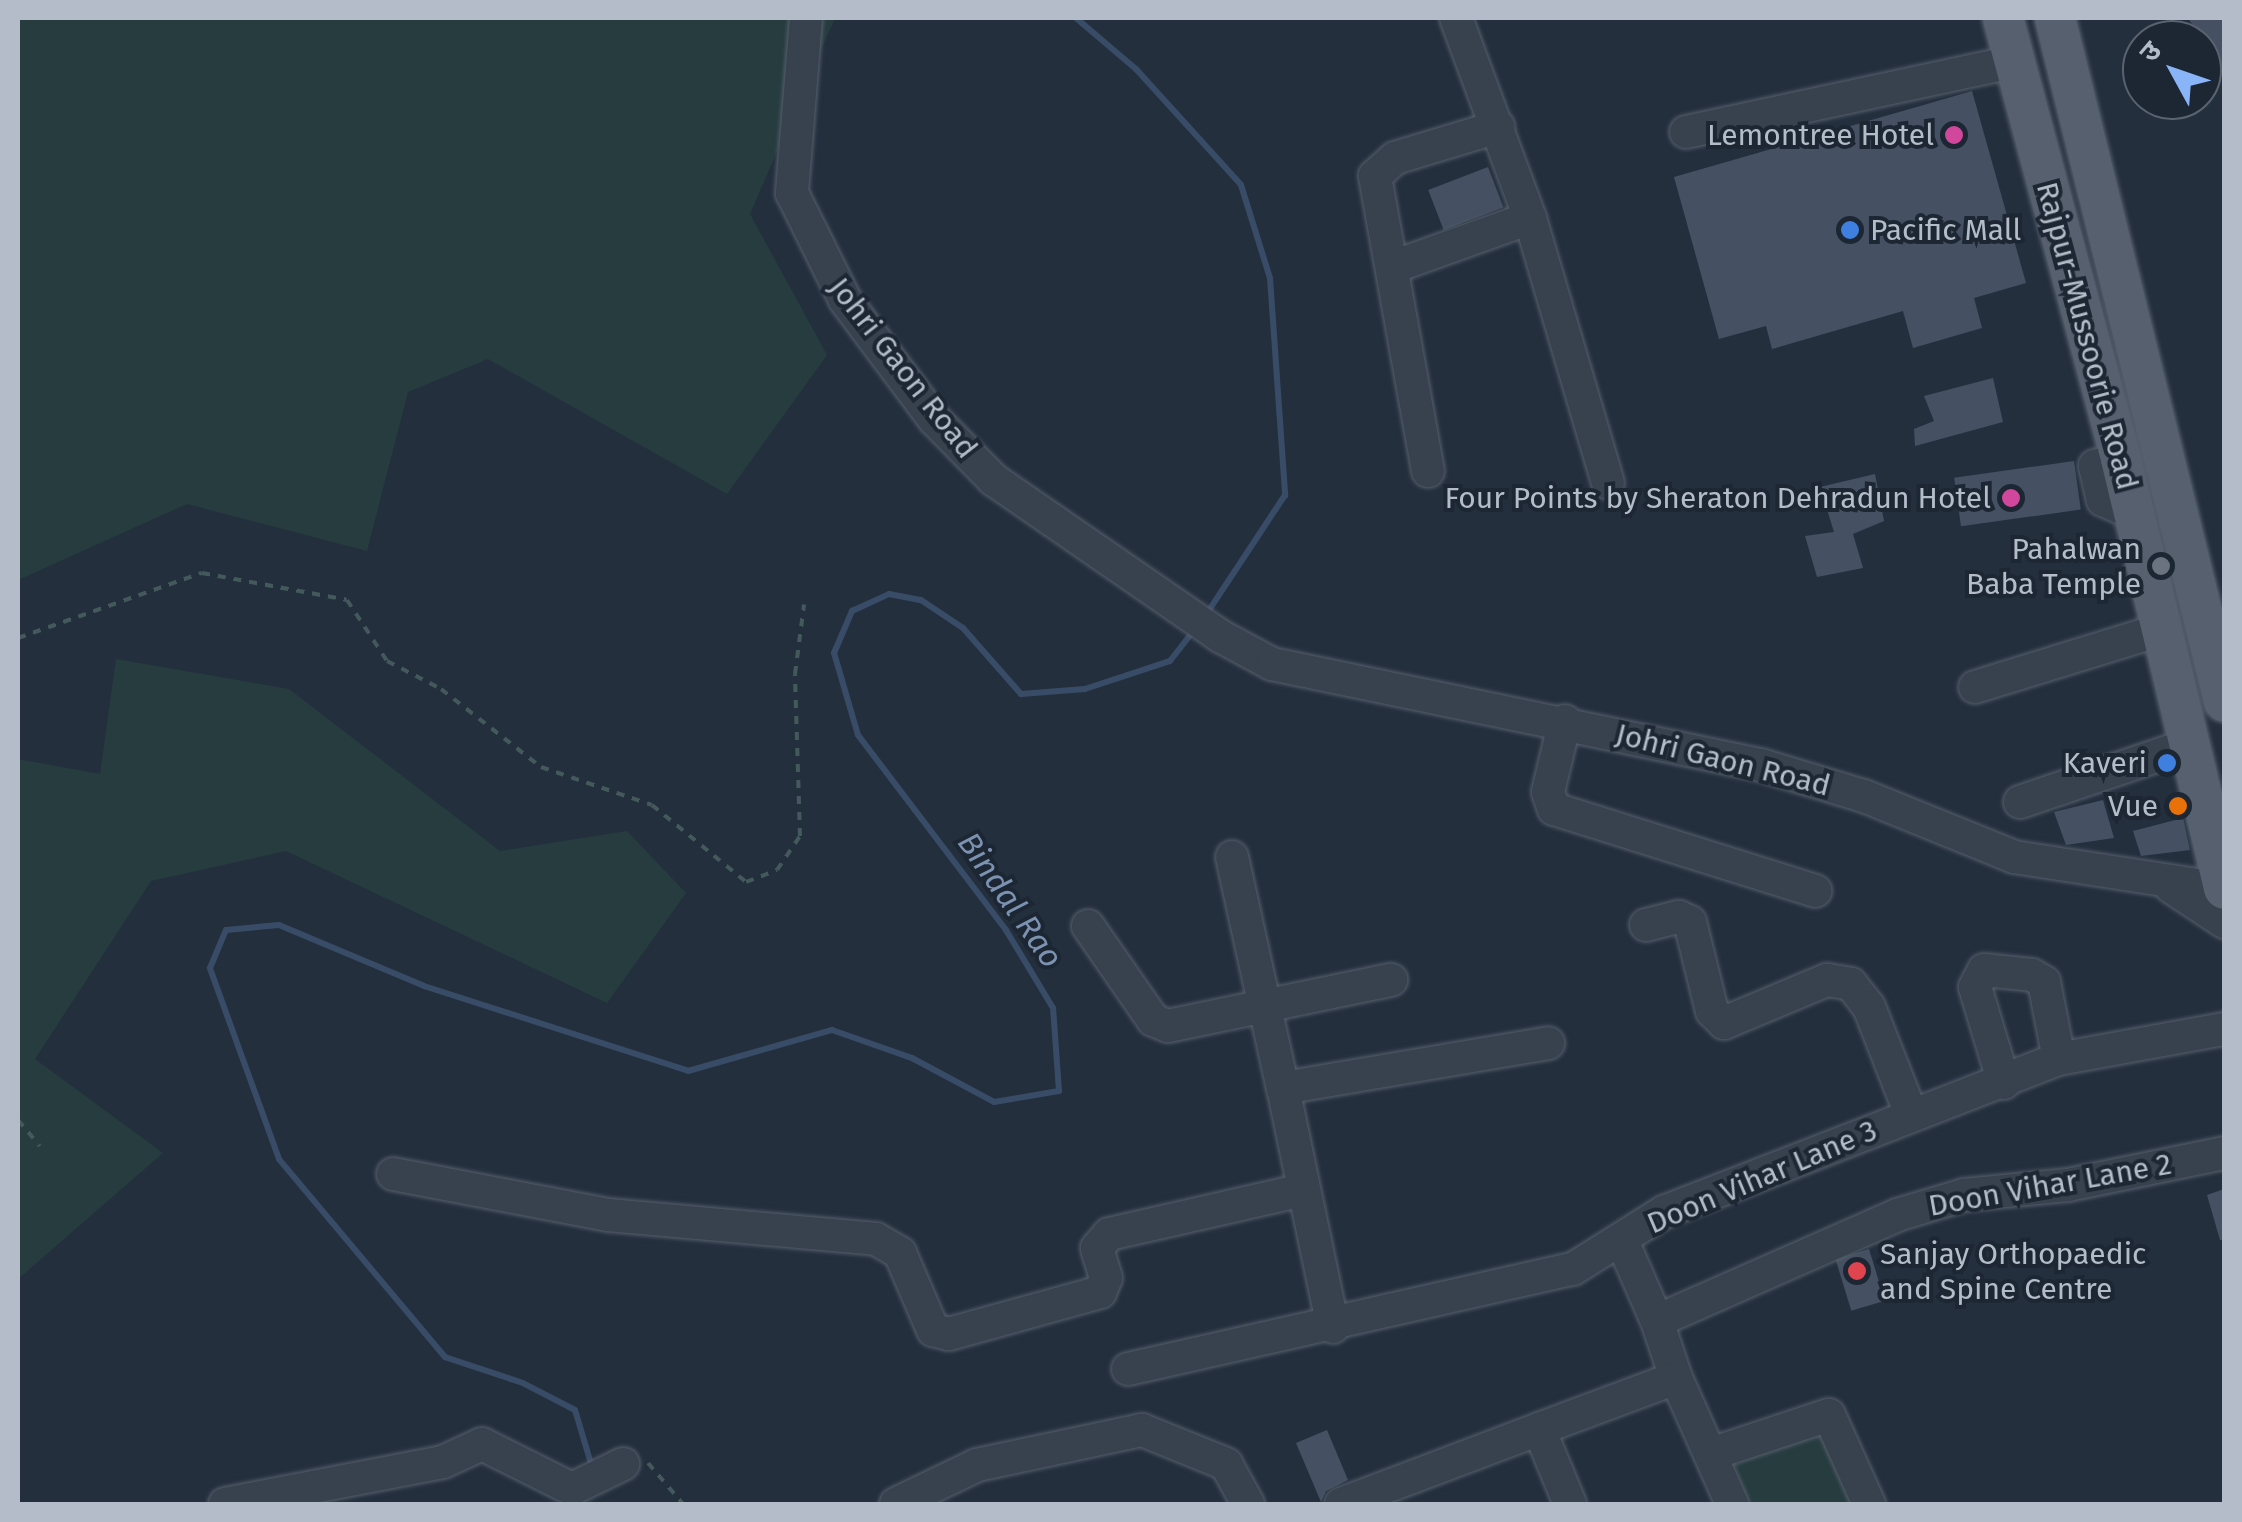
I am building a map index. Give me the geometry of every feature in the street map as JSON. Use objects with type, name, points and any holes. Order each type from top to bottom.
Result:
[{"type":"main road","name":"Rajpur-Mussoorie Road","points":[[2002,18],[2121,459],[2224,889]]},
{"type":"main road","name":"Rajpur-Mussoorie Road","points":[[2055,18],[2224,701]]},
{"type":"street","name":"Johri Gaon Road","points":[[806,18],[792,193],[844,300],[934,419],[984,472],[1220,636],[1272,664],[1565,721],[1762,765],[1864,796],[2014,857],[2224,889]]},
{"type":"street","points":[[1456,18],[1530,218],[1608,483]]},
{"type":"street","points":[[1686,132],[2013,62]]},
{"type":"street","points":[[1428,471],[1393,266],[1375,189],[1379,169],[1395,158],[1498,127]]},
{"type":"street","points":[[1393,266],[1530,218]]},
{"type":"street","points":[[1975,687],[2164,629]]},
{"type":"street","points":[[1565,721],[1548,792],[1554,809],[1815,891]]},
{"type":"street","points":[[2020,802],[2188,745]]},
{"type":"street","points":[[1232,857],[1333,1327]]},
{"type":"street","points":[[2154,880],[2186,893],[2224,922]]},
{"type":"street","points":[[1646,926],[1679,916],[1690,922],[1712,1012],[1724,1023],[1827,980],[1851,984],[1868,1007],[1911,1114]]},
{"type":"street","points":[[1088,926],[1159,1024],[1181,1025],[1391,980]]},
{"type":"street","points":[[2004,1083],[1975,987],[1984,970],[2032,975],[2044,982],[2059,1059]]},
{"type":"street","name":"Doon Vihar Lane 3","points":[[1128,1368],[1333,1327],[1573,1268],[1664,1212],[2059,1059],[2224,1029]]},
{"type":"street","points":[[1283,1088],[1548,1043]]},
{"type":"street","name":"Doon Vihar Lane 2","points":[[1657,1321],[1927,1205],[2224,1154]]},
{"type":"street","points":[[394,1174],[608,1215],[876,1239],[900,1253],[933,1330],[950,1334],[1100,1292],[1106,1278],[1097,1248],[1109,1234],[1303,1190]]},
{"type":"street","points":[[1622,1241],[1657,1321],[1676,1378],[1732,1504]]},
{"type":"street","points":[[1341,1504],[1676,1378]]},
{"type":"street","points":[[1710,1454],[1829,1416],[1870,1504]]},
{"type":"street","points":[[1539,1428],[1570,1504]]},
{"type":"street","points":[[896,1504],[977,1465],[1127,1430],[1152,1432],[1188,1452],[1219,1460],[1236,1475],[1248,1504]]},
{"type":"street","points":[[226,1504],[443,1462],[482,1444],[557,1484],[580,1488],[623,1464]]},
{"type":"path","points":[[18,638],[202,573],[348,600],[387,661],[441,688],[541,767],[652,805],[746,882],[777,870],[800,836],[795,674],[804,605]]},
{"type":"path","points":[[18,1120],[40,1146]]},
{"type":"path","points":[[623,1464],[653,1465],[683,1504]]},
{"type":"green space","points":[[18,18],[835,18],[750,214],[827,355],[727,494],[488,359],[408,392],[367,551],[187,504],[18,580]]},
{"type":"green space","points":[[116,659],[289,689],[500,851],[627,831],[686,893],[607,1003],[286,851],[151,881],[35,1059],[163,1153],[18,1279],[18,759],[100,774]]},
{"type":"green space","points":[[1834,1425],[1865,1504],[1750,1504],[1734,1465]]},
{"type":"building","points":[[2224,18],[2224,66],[2222,20],[2189,20]]},
{"type":"building","name":"Pacific Mall","points":[[1972,91],[2026,283],[1974,298],[1982,328],[1913,348],[1903,311],[1772,349],[1766,326],[1719,339],[1674,177]]},
{"type":"building","points":[[1488,167],[1503,207],[1444,230],[1428,190]]},
{"type":"building","points":[[1993,378],[2003,422],[1915,446],[1914,429],[1934,421],[1924,396]]},
{"type":"building","points":[[2074,461],[2081,510],[1961,526],[1954,478]]},
{"type":"building","points":[[1875,474],[1884,521],[1853,534],[1863,568],[1817,577],[1805,536],[1834,532],[1820,487]]},
{"type":"building","points":[[2103,800],[2114,838],[2066,845],[2054,812]]},
{"type":"building","points":[[2183,818],[2190,850],[2141,856],[2133,831]]},
{"type":"building","points":[[2224,1189],[2224,1240],[2220,1240],[2207,1195]]},
{"type":"building","points":[[1869,1249],[1885,1301],[1851,1311],[1836,1259]]},
{"type":"building","points":[[1327,1430],[1348,1480],[1326,1491],[1321,1502],[1296,1443]]},
{"type":"waterway","name":"Bindal Rao","points":[[1076,18],[1136,69],[1241,185],[1270,278],[1285,495],[1206,615]]},
{"type":"waterway","name":"Bindal Rao","points":[[592,1467],[575,1410],[523,1383],[445,1357],[279,1159],[210,968],[226,930],[279,925],[424,986],[688,1071],[832,1030],[912,1058],[994,1102],[1059,1091],[1053,1008],[1006,930],[858,735],[834,653],[852,611],[889,594],[921,600],[963,628],[1021,694],[1085,689],[1170,661],[1195,629]]},
{"type":"place","name":"Lemontree Hotel","points":[[1954,135]]},
{"type":"place","name":"Pacific Mall","points":[[1850,230]]},
{"type":"place","name":"Four Points by Sheraton Dehradun Hotel","points":[[2011,498]]},
{"type":"place","name":"Pahalwan Baba Temple","points":[[2161,566]]},
{"type":"place","name":"Kaveri","points":[[2167,763]]},
{"type":"place","name":"Vue","points":[[2178,806]]},
{"type":"place","name":"Sanjay Orthopaedic and Spine Centre","points":[[1857,1271]]}]
